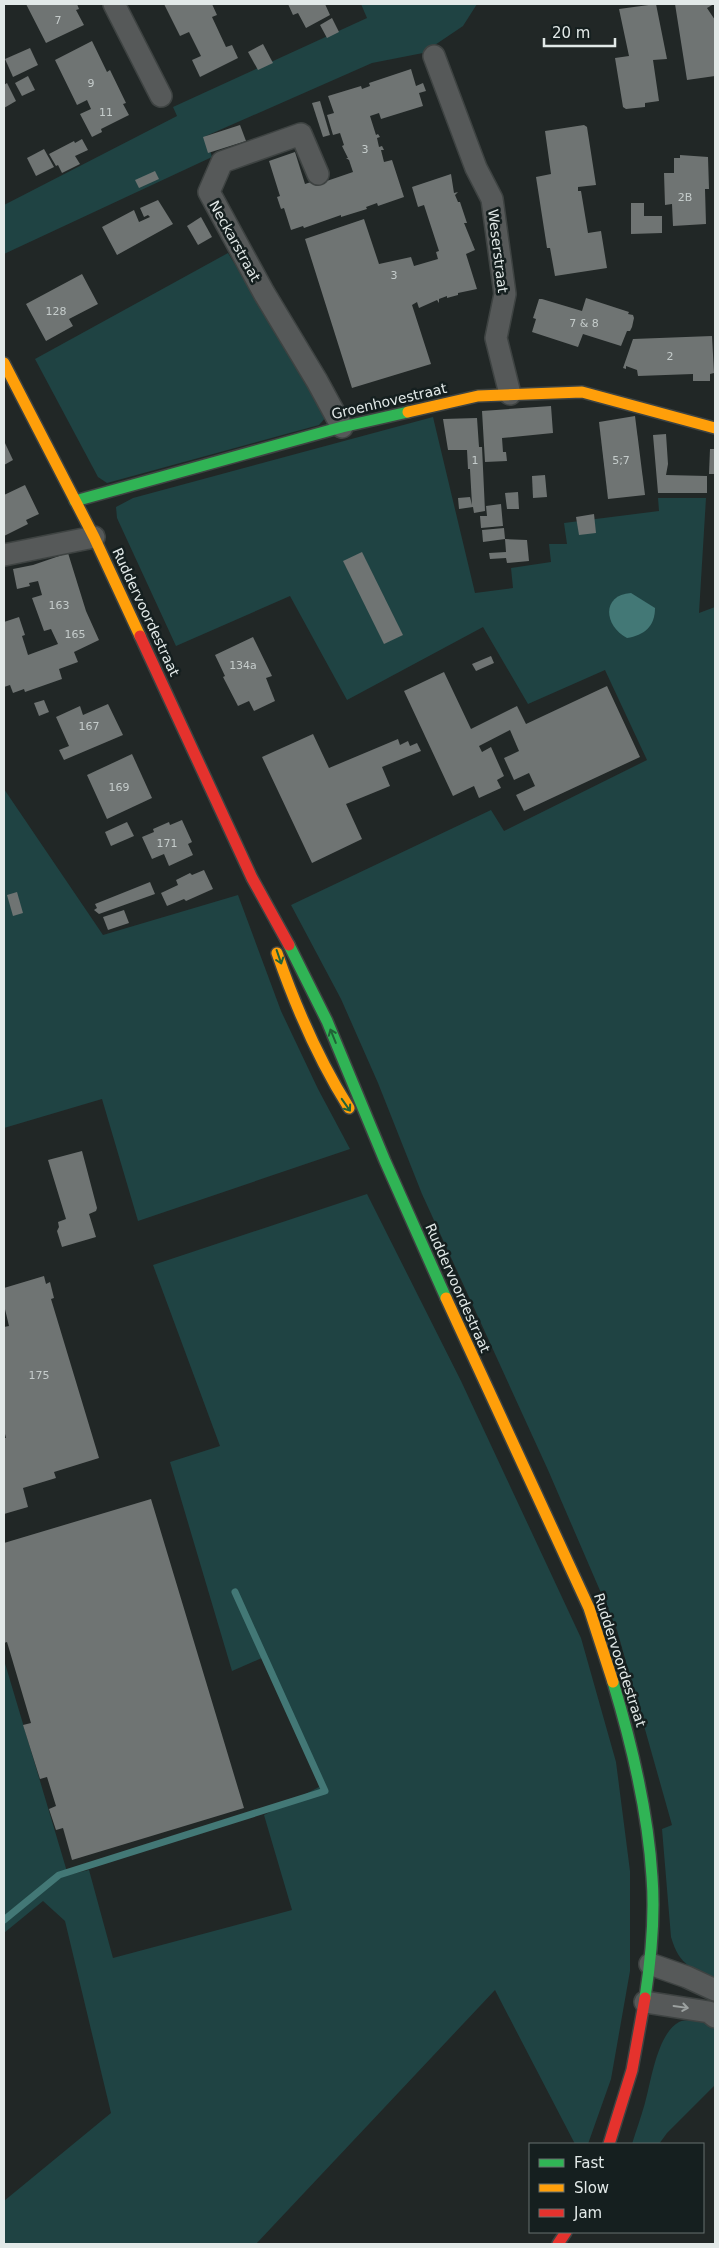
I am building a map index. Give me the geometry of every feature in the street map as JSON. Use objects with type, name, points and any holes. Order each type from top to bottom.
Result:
[{"type":"street","points":[[114,4],[161,96]]},
{"type":"street","name":"Weserstraat","points":[[434,56],[476,168],[492,199],[506,294],[496,338],[510,394]]},
{"type":"street","name":"Neckarstraat","points":[[318,174],[300,134],[222,162],[209,192],[264,293],[317,381],[342,427]]},
{"type":"street","name":"Ruddervoordestraat","points":[[4,363],[94,537],[252,878],[302,969],[327,1021],[385,1161],[488,1392],[588,1608],[611,1675],[629,1736],[642,1803],[652,1877],[650,1964],[645,2002],[632,2070],[608,2143]]},
{"type":"street","name":"Groenhovestraat","points":[[75,501],[342,427],[478,396],[582,392],[715,428]]},
{"type":"street","points":[[4,555],[94,537]]},
{"type":"street","name":"Ruddervoordestraat","points":[[252,878],[306,1031],[335,1088],[385,1161]]},
{"type":"street","points":[[650,1964],[687,1977],[715,1990]]},
{"type":"street","points":[[645,2002],[709,2012],[715,2017]]},
{"type":"street","points":[[558,2244],[565,2233]]},
{"type":"shaded area","points":[[361,4],[477,4],[463,26],[423,53],[372,63],[206,136],[212,157],[4,254],[4,205],[177,116],[173,107],[367,18]]},
{"type":"shaded area","points":[[228,253],[327,416],[319,425],[107,483],[98,477],[35,359]]},
{"type":"shaded area","points":[[433,417],[475,593],[513,588],[511,568],[551,562],[549,544],[567,544],[564,523],[659,511],[658,498],[706,498],[699,613],[715,607],[715,1982],[687,1965],[674,1947],[671,1937],[662,1829],[672,1825],[617,1630],[548,1470],[422,1194],[378,1083],[341,999],[291,905],[491,810],[504,831],[647,760],[605,670],[528,704],[483,627],[347,700],[290,596],[176,646],[117,518],[116,507],[133,498]]},
{"type":"shaded area","points":[[631,593],[655,608],[651,625],[639,635],[627,638],[619,633],[614,626],[609,612],[610,605],[614,599]]},
{"type":"shaded area","points":[[4,789],[103,935],[238,895],[281,1011],[318,1089],[350,1149],[138,1221],[102,1099],[4,1128]]},
{"type":"shaded area","points":[[367,1194],[461,1381],[581,1638],[616,1762],[630,1871],[630,1971],[611,2079],[588,2143],[574,2143],[495,1990],[256,2244],[4,2244],[4,2201],[111,2113],[65,1921],[43,1901],[4,1933],[4,1660],[68,1875],[89,1870],[113,1958],[292,1910],[264,1815],[321,1786],[264,1657],[232,1671],[170,1462],[220,1446],[153,1265]]},
{"type":"shaded area","points":[[702,2020],[715,2022],[715,2085],[667,2133],[660,2143],[632,2143],[660,2047],[671,2028],[684,2021]]},
{"type":"building","points":[[26,4],[77,4],[79,9],[76,10],[84,25],[46,43]]},
{"type":"building","points":[[164,4],[212,4],[217,15],[212,17],[226,47],[232,45],[238,58],[200,77],[192,60],[201,56],[189,32],[180,36]]},
{"type":"building","points":[[288,4],[325,4],[330,15],[306,28],[298,13],[293,15]]},
{"type":"building","points":[[656,4],[667,59],[653,60],[659,101],[645,103],[645,107],[626,109],[623,107],[615,58],[629,56],[619,9]]},
{"type":"building","points":[[675,4],[714,4],[707,8],[715,20],[715,76],[687,80]]},
{"type":"building","points":[[332,18],[339,32],[327,38],[320,25]]},
{"type":"building","points":[[92,41],[107,72],[110,70],[126,103],[123,104],[129,115],[101,129],[102,132],[92,137],[80,114],[91,109],[87,100],[77,105],[55,60]]},
{"type":"building","points":[[263,44],[273,63],[258,70],[248,52]]},
{"type":"building","points":[[30,48],[38,65],[13,77],[5,59]]},
{"type":"building","points":[[411,69],[416,86],[423,83],[426,91],[419,93],[423,106],[381,119],[379,113],[370,116],[376,135],[378,134],[380,137],[377,138],[379,147],[382,146],[384,150],[381,150],[384,162],[392,160],[404,197],[378,206],[377,203],[366,207],[367,209],[341,217],[341,215],[304,228],[303,226],[291,230],[284,208],[281,209],[277,197],[280,196],[269,161],[295,152],[305,184],[317,180],[318,184],[353,172],[342,146],[344,145],[340,133],[333,135],[327,115],[334,113],[328,96],[361,86],[362,89],[370,86],[369,83]]},
{"type":"building","points":[[28,76],[35,90],[22,96],[15,83]]},
{"type":"building","points":[[7,83],[16,101],[4,108],[4,85]]},
{"type":"building","points":[[320,101],[330,135],[323,137],[312,103]]},
{"type":"building","points":[[240,125],[246,141],[208,153],[203,137]]},
{"type":"building","points":[[584,125],[587,127],[596,185],[578,187],[578,191],[581,191],[588,233],[601,231],[607,268],[555,276],[550,248],[547,248],[536,177],[551,174],[545,131]]},
{"type":"building","points":[[82,139],[88,150],[75,156],[80,164],[62,173],[49,154]]},
{"type":"building","points":[[44,149],[54,167],[36,176],[27,158]]},
{"type":"building","points":[[680,155],[708,157],[709,189],[705,189],[706,224],[673,226],[672,204],[665,205],[664,173],[674,173],[674,158],[680,158]]},
{"type":"building","points":[[155,171],[159,179],[139,188],[135,180]]},
{"type":"building","points":[[451,174],[454,193],[458,192],[455,195],[458,202],[460,202],[467,223],[464,223],[475,250],[466,254],[477,289],[458,293],[458,295],[447,298],[447,296],[439,299],[439,303],[437,300],[419,308],[417,302],[412,305],[431,364],[352,388],[305,239],[364,219],[379,264],[411,257],[414,266],[438,259],[436,252],[439,251],[424,205],[418,207],[412,187]]},
{"type":"building","points":[[158,200],[173,224],[117,255],[102,227],[134,210],[139,222],[150,217],[148,215],[144,217],[140,208]]},
{"type":"building","points":[[631,203],[644,203],[644,216],[662,216],[662,233],[631,234]]},
{"type":"building","points":[[201,217],[212,237],[198,245],[187,226]]},
{"type":"building","points":[[82,274],[98,304],[69,319],[73,326],[46,341],[26,304]]},
{"type":"building","points":[[586,298],[633,315],[632,327],[630,331],[627,331],[621,346],[583,334],[578,347],[532,332],[536,319],[533,318],[539,299],[582,311]]},
{"type":"building","points":[[712,336],[714,373],[710,374],[710,381],[693,381],[693,374],[638,376],[637,370],[626,366],[626,369],[623,368],[633,339]]},
{"type":"building","points":[[551,406],[553,433],[502,438],[503,452],[506,452],[507,461],[485,462],[482,411]]},
{"type":"building","points":[[635,416],[645,495],[608,499],[599,422]]},
{"type":"building","points":[[477,418],[479,447],[482,447],[485,511],[474,513],[473,507],[459,509],[458,498],[470,497],[472,505],[467,450],[448,450],[443,419]]},
{"type":"building","points":[[666,434],[668,464],[666,475],[707,476],[707,493],[658,493],[653,435]]},
{"type":"building","points":[[4,441],[13,460],[4,465]]},
{"type":"building","points":[[710,449],[715,449],[715,474],[709,474]]},
{"type":"building","points":[[545,475],[547,497],[533,498],[532,476]]},
{"type":"building","points":[[25,485],[39,514],[26,520],[28,524],[4,536],[4,495]]},
{"type":"building","points":[[518,492],[519,509],[507,509],[505,493]]},
{"type":"building","points":[[501,504],[503,526],[481,528],[480,516],[487,516],[486,506]]},
{"type":"building","points":[[594,514],[596,533],[579,535],[576,517]]},
{"type":"building","points":[[504,528],[505,539],[483,542],[482,530]]},
{"type":"building","points":[[505,539],[527,540],[529,561],[507,563],[506,558],[490,559],[489,553],[506,552]]},
{"type":"building","points":[[362,552],[403,635],[384,644],[343,561]]},
{"type":"building","points":[[68,553],[86,611],[99,640],[74,652],[78,662],[59,669],[62,679],[25,692],[24,689],[13,693],[10,685],[4,687],[4,622],[19,617],[25,635],[22,636],[28,655],[58,644],[51,629],[44,631],[32,598],[42,595],[38,581],[29,583],[30,586],[17,589],[13,569],[33,565]]},
{"type":"building","points":[[253,637],[272,676],[266,678],[275,701],[254,711],[249,701],[238,706],[223,677],[225,676],[215,655]]},
{"type":"building","points":[[491,656],[494,663],[476,671],[472,664]]},
{"type":"building","points":[[444,672],[471,729],[517,706],[526,724],[607,686],[640,757],[524,811],[516,795],[535,786],[529,773],[514,780],[504,758],[519,751],[510,730],[479,746],[482,752],[491,747],[504,776],[497,780],[501,788],[479,798],[474,786],[453,796],[404,691]]},
{"type":"building","points":[[44,700],[49,712],[39,716],[34,703]]},
{"type":"building","points":[[108,704],[123,735],[64,760],[59,750],[69,746],[56,717],[80,706],[83,715]]},
{"type":"building","points":[[313,734],[329,768],[398,739],[400,745],[408,741],[410,746],[417,743],[421,751],[382,767],[390,786],[346,804],[362,839],[312,863],[262,757]]},
{"type":"building","points":[[132,754],[152,798],[107,819],[87,775]]},
{"type":"building","points":[[182,820],[192,842],[188,844],[193,855],[169,866],[164,854],[152,859],[142,837],[154,832],[153,829],[169,822],[170,825]]},
{"type":"building","points":[[127,822],[134,836],[111,846],[105,832]]},
{"type":"building","points":[[204,870],[213,889],[186,901],[184,899],[167,906],[161,893],[178,885],[176,880],[190,873],[192,875]]},
{"type":"building","points":[[150,882],[155,894],[99,914],[94,910],[97,908],[95,904]]},
{"type":"building","points":[[17,892],[23,913],[13,916],[7,895]]},
{"type":"building","points":[[124,910],[129,923],[108,930],[103,917]]},
{"type":"building","points":[[82,1151],[97,1208],[96,1211],[89,1214],[96,1237],[62,1247],[57,1231],[59,1227],[58,1222],[66,1219],[48,1160]]},
{"type":"building","points":[[44,1276],[46,1284],[50,1282],[54,1298],[51,1299],[99,1458],[54,1472],[56,1478],[23,1488],[28,1507],[4,1514],[4,1438],[6,1438],[4,1430],[4,1327],[9,1326],[4,1305],[4,1288]]},
{"type":"building","points":[[151,1499],[244,1808],[72,1860],[63,1828],[56,1830],[49,1809],[56,1806],[47,1777],[40,1779],[23,1725],[31,1723],[7,1642],[4,1643],[4,1543]]},
{"type":"waterway","points":[[4,1920],[59,1875],[325,1791],[235,1592]]},
{"type":"traffic: fast","points":[[75,501],[342,427],[408,412]]},
{"type":"traffic: fast","points":[[289,945],[327,1021],[385,1161],[446,1298]]},
{"type":"traffic: fast","points":[[613,1682],[638,1778],[650,1852],[653,1922],[645,1998]]},
{"type":"traffic: slow","points":[[4,363],[94,537],[140,636]]},
{"type":"traffic: slow","points":[[408,412],[478,396],[582,392],[715,428]]},
{"type":"traffic: slow","points":[[277,953],[309,1033],[327,1071],[349,1108]]},
{"type":"traffic: slow","points":[[446,1298],[589,1608],[613,1682]]},
{"type":"traffic: jam","points":[[140,636],[252,878],[289,945]]},
{"type":"traffic: jam","points":[[609,2143],[632,2070],[645,1998]]},
{"type":"traffic: jam","points":[[558,2244],[565,2233]]}]
